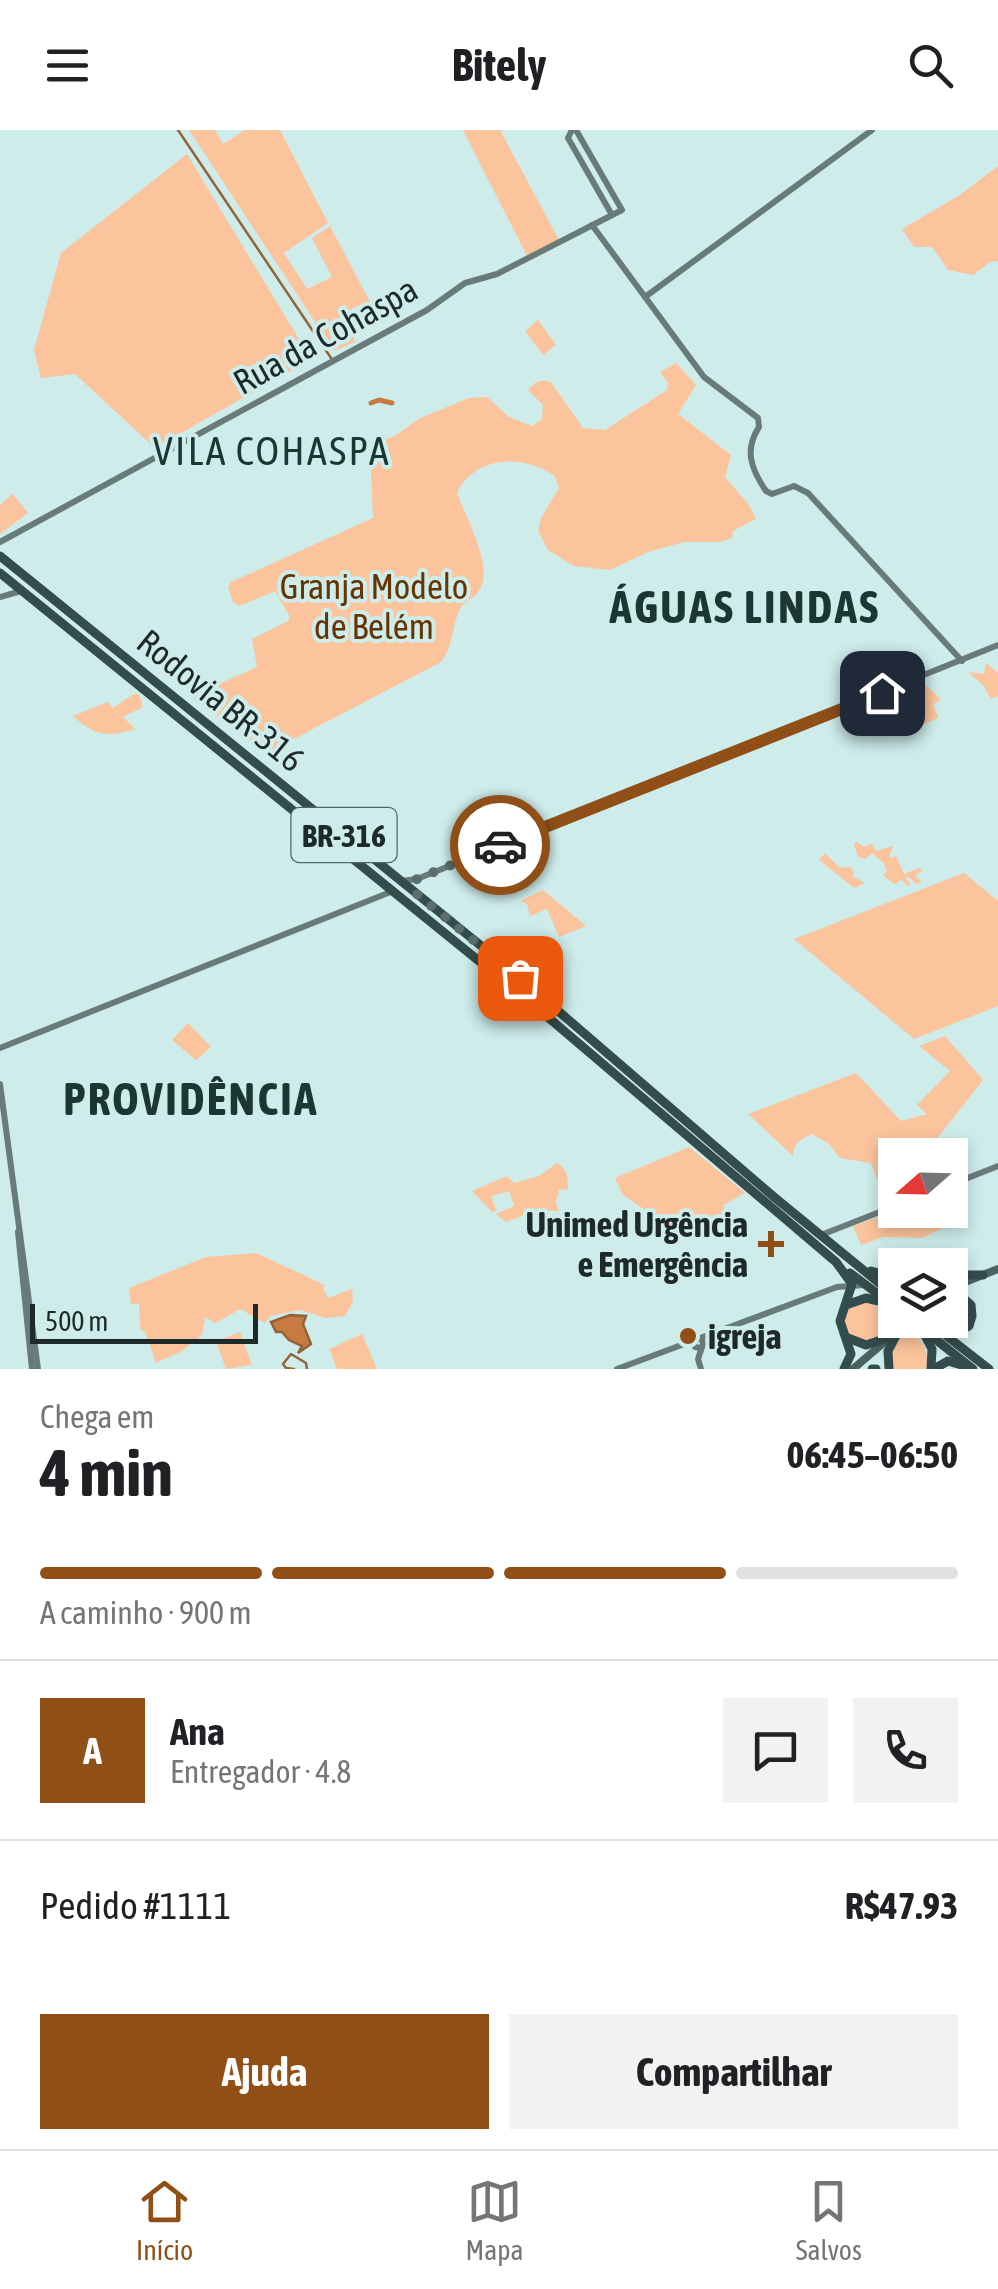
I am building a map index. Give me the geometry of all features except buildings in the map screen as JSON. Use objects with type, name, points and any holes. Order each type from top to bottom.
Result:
[{"type":"highway","name":"Rodovia BR-316","points":[[0,554],[590,1037],[821,1235]]},
{"type":"highway","name":"BR-316","points":[[0,573],[85,642]]},
{"type":"highway","points":[[85,642],[93,632]]},
{"type":"highway","name":"Rodovia BR-316","points":[[85,642],[537,1008],[764,1204],[839,1257]]},
{"type":"highway","points":[[287,804],[294,804],[298,797]]},
{"type":"highway","points":[[302,817],[310,808]]},
{"type":"highway","name":"BR-316","points":[[821,1235],[878,1295]]},
{"type":"highway","points":[[839,1257],[878,1274]]},
{"type":"highway","points":[[839,1257],[852,1284],[840,1321],[852,1354],[849,1369]]},
{"type":"highway","name":"BR-316","points":[[839,1257],[878,1281]]},
{"type":"highway","points":[[968,1275],[984,1275]]},
{"type":"highway","points":[[846,1306],[866,1298],[878,1302]]},
{"type":"highway","points":[[968,1300],[972,1316],[968,1327]]},
{"type":"highway","points":[[845,1336],[866,1345],[887,1338]]},
{"type":"highway","points":[[889,1369],[888,1352],[900,1338]]},
{"type":"highway","points":[[923,1338],[932,1349],[933,1369],[953,1361],[973,1369]]},
{"type":"highway","points":[[930,1338],[973,1369]]},
{"type":"highway","points":[[935,1338],[989,1369]]},
{"type":"main road","points":[[968,1283],[998,1271]]},
{"type":"main road","points":[[968,1284],[998,1271]]},
{"type":"main road","points":[[849,1369],[887,1338]]},
{"type":"main road","points":[[849,1369],[892,1338]]},
{"type":"street","points":[[645,298],[872,130]]},
{"type":"street","points":[[572,132],[612,214]]},
{"type":"street","name":"Rua da Cohaspa","points":[[0,554],[1,542],[426,310],[454,289],[476,278],[503,272],[622,210],[572,132]]},
{"type":"street","points":[[592,225],[704,377],[758,418],[759,427],[749,454],[766,491],[772,494],[794,486],[808,493],[962,660]]},
{"type":"street","points":[[0,597],[16,589]]},
{"type":"street","points":[[401,881],[417,879],[998,645]]},
{"type":"street","points":[[413,891],[417,879]]},
{"type":"street","points":[[0,1048],[393,891]]},
{"type":"street","points":[[0,1084],[35,1369]]},
{"type":"street","points":[[968,1178],[998,1166]]},
{"type":"street","points":[[821,1235],[878,1213]]},
{"type":"street","points":[[836,1287],[844,1272]]},
{"type":"street","points":[[616,1369],[836,1287],[865,1285]]},
{"type":"street","points":[[696,1342],[701,1369]]},
{"type":"green space","points":[[189,130],[215,130],[223,144],[245,130],[280,130],[328,223],[284,253],[307,289],[332,277],[312,238],[330,226],[370,302],[353,308],[345,319],[355,342],[334,351]]},
{"type":"green space","points":[[463,130],[500,130],[559,240],[527,256]]},
{"type":"green space","points":[[187,154],[311,359],[155,448],[75,374],[41,378],[34,350],[61,253]]},
{"type":"green space","points":[[998,166],[998,261],[990,262],[973,275],[948,270],[932,247],[914,247],[902,229],[960,195]]},
{"type":"green space","points":[[538,320],[556,345],[543,355],[525,331]]},
{"type":"green space","name":"Granja Modelo de Belém","points":[[676,363],[696,385],[678,414],[731,455],[725,477],[756,519],[733,531],[732,538],[684,542],[648,552],[610,570],[574,566],[548,550],[538,531],[541,518],[559,488],[555,476],[529,464],[488,465],[465,480],[457,493],[481,555],[483,579],[478,592],[461,608],[441,662],[267,753],[194,699],[194,695],[257,667],[252,639],[290,617],[275,591],[239,606],[233,602],[228,587],[231,582],[373,518],[370,449],[374,443],[469,398],[487,397],[509,417],[532,426],[542,419],[543,405],[528,390],[544,381],[551,382],[583,428],[605,430],[667,390],[668,383],[660,372]]},
{"type":"green space","points":[[13,494],[28,513],[0,534],[0,505]]},
{"type":"green space","points":[[986,663],[998,673],[998,696],[991,699],[984,686],[968,672],[984,674]]},
{"type":"green space","points":[[922,681],[941,700],[933,704],[938,718],[918,726],[904,689]]},
{"type":"green space","points":[[139,694],[143,707],[123,717],[135,729],[101,733],[73,716],[108,702],[113,708]]},
{"type":"green space","points":[[854,844],[864,847],[872,844],[876,851],[893,846],[889,858],[896,856],[904,874],[919,868],[922,871],[915,875],[922,882],[916,884],[909,877],[905,878],[911,885],[902,880],[894,884],[883,875],[887,872],[884,863],[872,853],[865,859],[858,857]]},
{"type":"green space","points":[[825,853],[840,868],[851,867],[852,876],[865,883],[854,888],[819,860]]},
{"type":"green space","points":[[964,873],[998,901],[998,1006],[914,1039],[794,939]]},
{"type":"green space","points":[[543,890],[586,926],[559,937],[547,909],[530,916],[527,904],[520,901]]},
{"type":"green space","points":[[188,1023],[211,1047],[196,1060],[172,1040]]},
{"type":"green space","points":[[945,1036],[983,1080],[937,1138],[878,1138],[878,1179],[871,1163],[840,1158],[829,1144],[812,1134],[798,1142],[793,1156],[748,1114],[856,1073],[901,1121],[927,1114],[917,1105],[950,1071],[919,1046]]},
{"type":"green space","points":[[689,1147],[745,1193],[723,1205],[732,1230],[699,1238],[678,1232],[623,1195],[615,1178]]},
{"type":"green space","points":[[557,1163],[565,1171],[568,1185],[568,1189],[559,1190],[559,1211],[538,1210],[506,1222],[496,1214],[514,1206],[509,1191],[491,1196],[496,1210],[493,1213],[472,1191],[507,1176],[514,1183],[539,1176]]},
{"type":"green space","points":[[878,1217],[878,1228],[944,1228],[922,1238],[884,1237],[861,1245],[853,1226]]},
{"type":"green space","points":[[256,1253],[325,1285],[328,1298],[352,1289],[353,1301],[345,1316],[326,1318],[300,1310],[270,1316],[265,1323],[240,1310],[215,1323],[205,1317],[202,1335],[182,1351],[156,1363],[145,1332],[140,1329],[139,1304],[131,1304],[129,1288],[206,1257]]},
{"type":"green space","points":[[867,1301],[878,1307],[881,1338],[866,1344],[854,1340],[844,1329],[846,1309]]},
{"type":"green space","points":[[240,1332],[252,1365],[226,1369],[216,1341]]},
{"type":"green space","points":[[362,1334],[377,1369],[337,1369],[329,1349]]},
{"type":"green space","points":[[918,1338],[927,1356],[926,1369],[892,1369],[895,1339]]},
{"type":"shaded area","points":[[290,1315],[306,1316],[303,1324],[311,1344],[298,1353],[302,1346],[276,1332],[271,1322]]},
{"type":"waterway","points":[[178,130],[331,358]]},
{"type":"waterway","points":[[371,403],[392,403]]},
{"type":"waterway","points":[[294,1369],[283,1364],[291,1354],[306,1363],[307,1369]]},
{"type":"way so far","points":[[500,845],[417,879],[413,891],[520,978]]},
{"type":"place","name":"Unimed Urgência e Emergência","points":[[771,1244]]},
{"type":"place","name":"igreja","points":[[688,1336]]},
{"type":"district","name":"VILA COHASPA","points":[[272,450]]},
{"type":"district","name":"ÁGUAS LINDAS","points":[[745,607]]},
{"type":"district","name":"PROVIDÊNCIA","points":[[191,1099]]},
{"type":"route","points":[[500,845],[882,693]]}]
